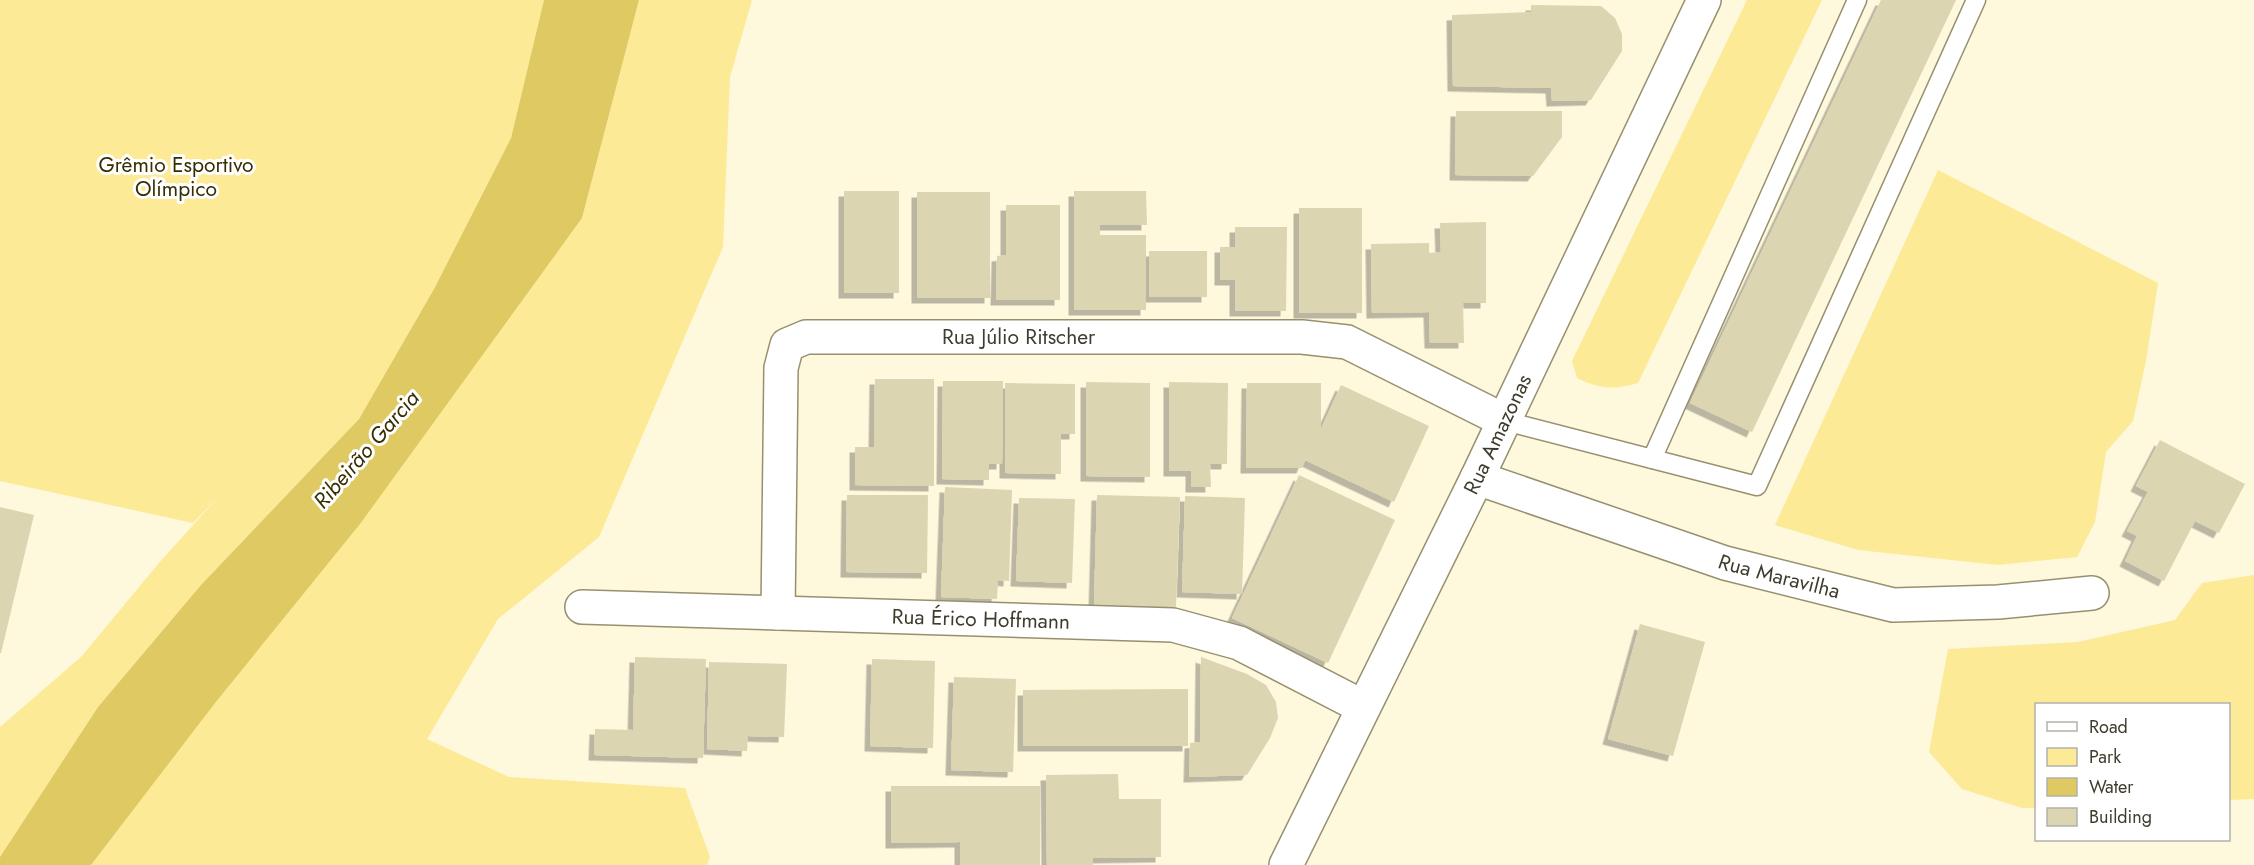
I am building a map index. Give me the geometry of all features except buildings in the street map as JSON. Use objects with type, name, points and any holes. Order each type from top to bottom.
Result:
[{"type":"street","name":"Rua Amazonas","points":[[1286,865],[1478,478],[1704,0]]},
{"type":"street","name":"Rua Júlio Ritscher","points":[[778,614],[781,368],[787,345],[806,337],[1302,337],[1347,342],[1505,421]]},
{"type":"street","name":"Rua Maravilha","points":[[1478,478],[1725,563],[1893,605],[1998,602],[2092,592]]},
{"type":"street","name":"Rua Érico Hoffmann","points":[[582,607],[1173,625],[1239,643],[1363,707]]},
{"type":"lane","points":[[1652,459],[1857,0]]},
{"type":"lane","points":[[1505,421],[1757,486],[1976,0]]},
{"type":"green space","name":"Grêmio Esportivo Olímpico","points":[[0,0],[544,0],[511,138],[434,289],[359,419],[201,585],[98,707],[0,857],[0,727],[81,657],[159,563],[220,495],[193,523],[0,481]]},
{"type":"green space","points":[[639,0],[752,0],[730,77],[723,247],[599,537],[498,619],[427,739],[509,777],[685,788],[710,857],[707,865],[91,865],[582,218]]},
{"type":"green space","points":[[1747,0],[1822,0],[1638,383],[1607,387],[1585,382],[1577,378],[1572,361]]},
{"type":"green space","points":[[1938,170],[2158,283],[2146,361],[2133,421],[2106,452],[2095,522],[2077,557],[1998,565],[1858,550],[1775,525]]},
{"type":"green space","points":[[2254,575],[2254,799],[2230,800],[2230,703],[2035,703],[2035,808],[2022,808],[1962,789],[1929,752],[1948,649],[2078,642],[2175,620],[2202,583]]},
{"type":"water","name":"Ribeirão Garcia","points":[[544,0],[639,0],[582,218],[360,524],[215,703],[91,865],[0,865],[0,857],[98,707],[201,585],[359,419],[434,289],[511,138]]}]
